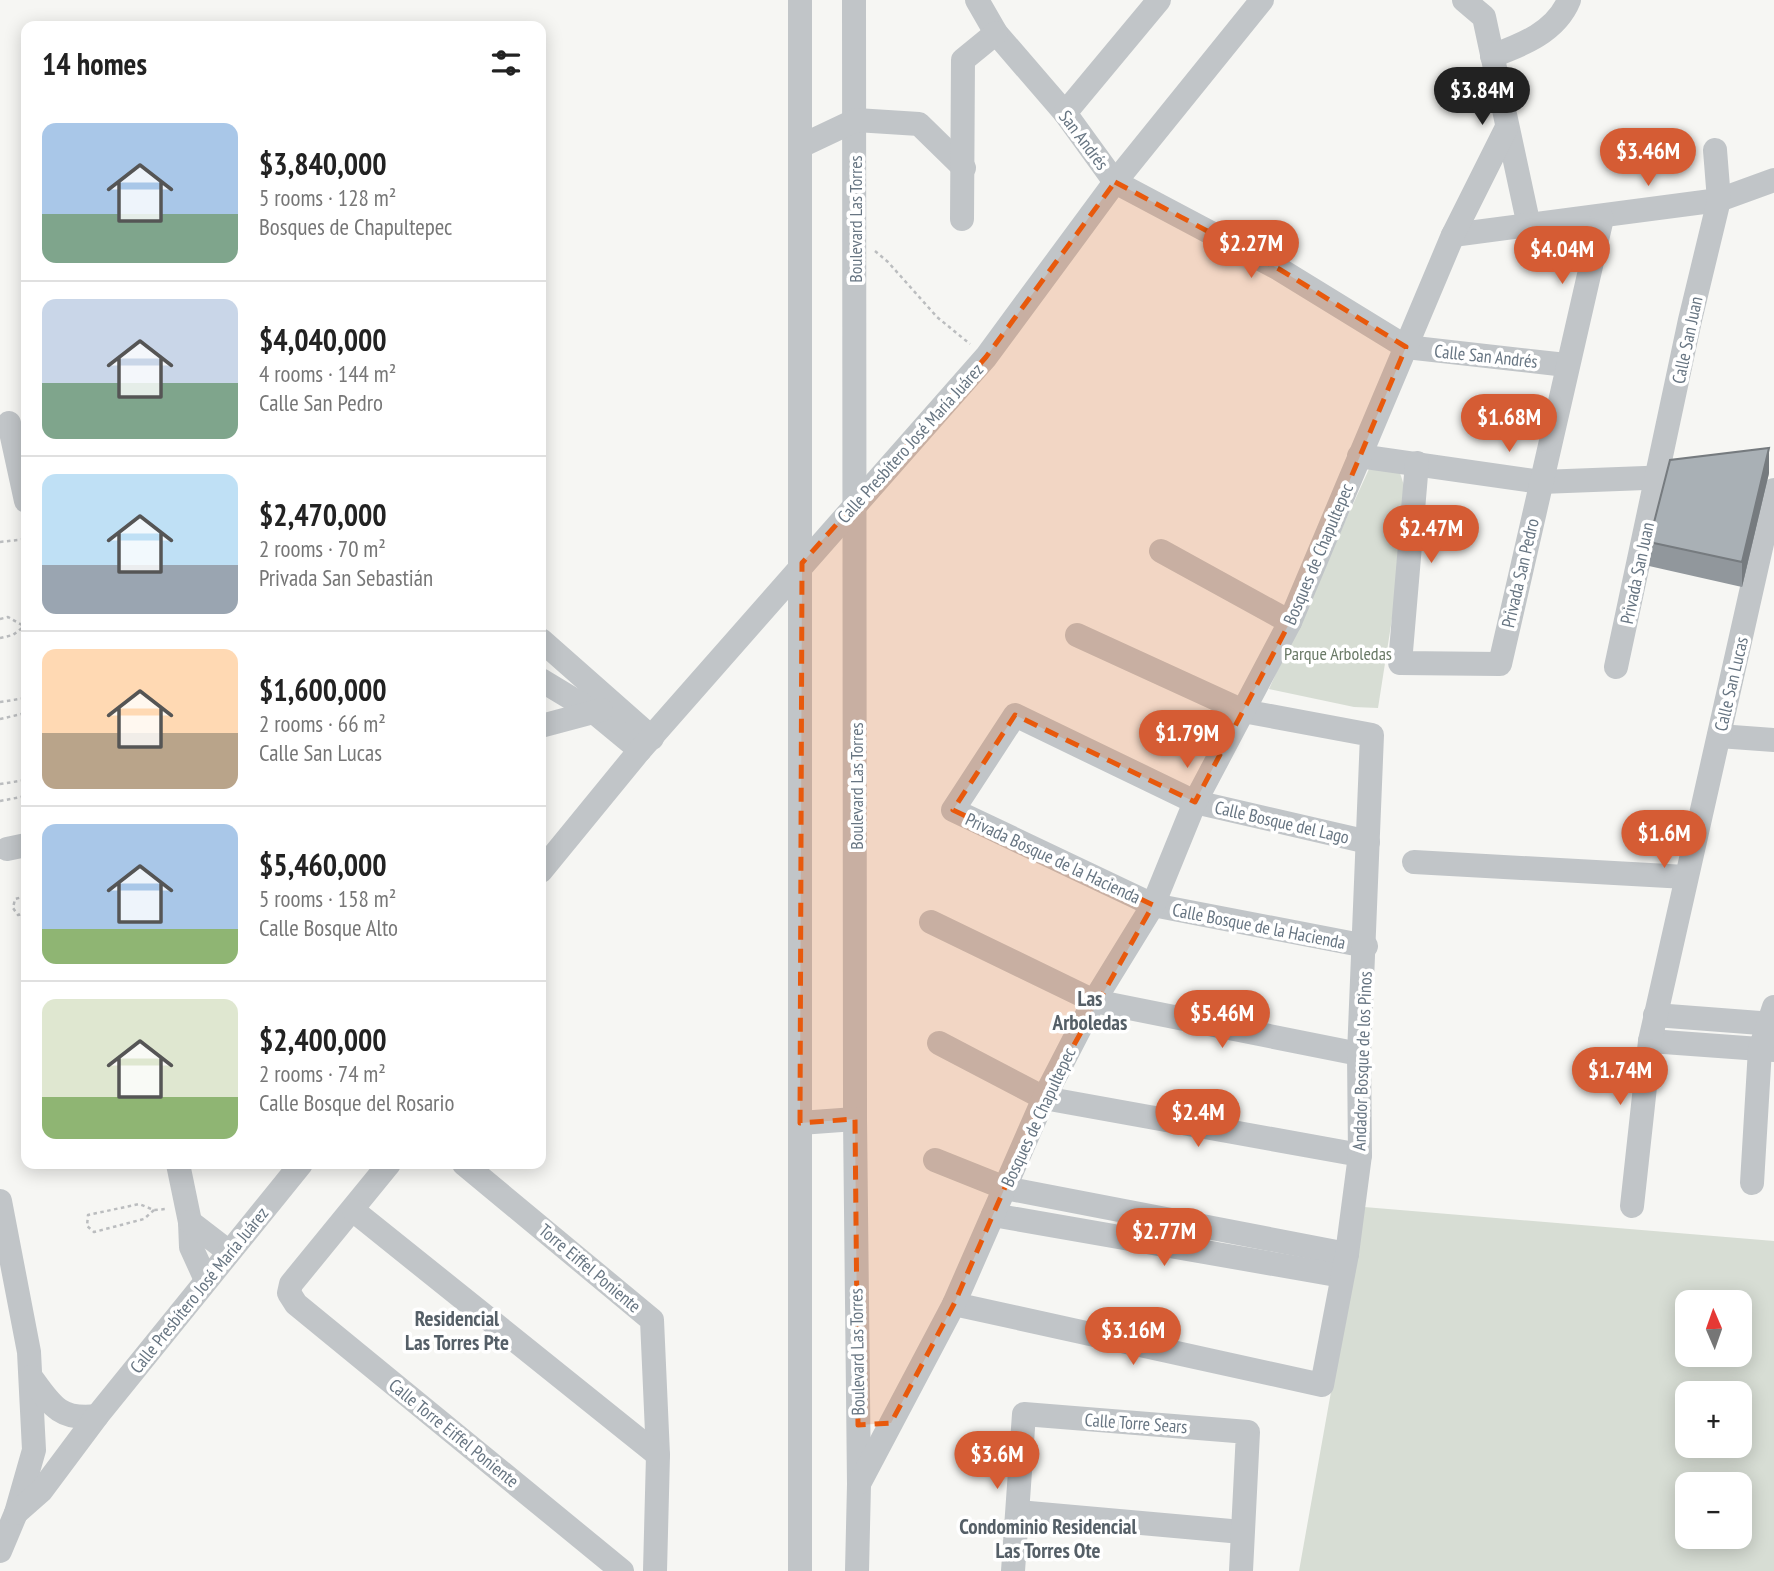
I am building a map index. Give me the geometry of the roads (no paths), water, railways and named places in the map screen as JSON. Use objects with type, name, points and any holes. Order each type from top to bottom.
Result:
[{"type":"street","name":"Boulevard Las Torres","points":[[800,0],[827,134],[854,236],[855,1119],[859,1484],[857,1571]]},
{"type":"street","name":"Boulevard Las Torres","points":[[800,1571],[800,1123],[818,546],[827,134],[854,0]]},
{"type":"street","name":"San Andrés","points":[[977,0],[996,33],[1065,113],[1115,182],[1279,269],[1406,347]]},
{"type":"street","points":[[1065,113],[1158,0]]},
{"type":"street","name":"Calle Presbítero José María Juárez","points":[[546,865],[646,744],[986,357],[1115,182],[1262,0]]},
{"type":"street","points":[[1464,0],[1484,17],[1529,226]]},
{"type":"street","points":[[1492,56],[1534,40],[1566,7],[1569,0]]},
{"type":"street","points":[[962,219],[963,60],[996,33]]},
{"type":"street","points":[[827,134],[919,124],[964,168]]},
{"type":"street","name":"Bosques de Chapultepec","points":[[859,1484],[954,1304],[1044,1098],[1094,1001],[1153,905],[1195,802],[1290,622],[1453,234],[1506,129]]},
{"type":"street","points":[[1716,150],[1719,200]]},
{"type":"street","points":[[1453,234],[1602,218],[1719,200],[1774,180]]},
{"type":"street","name":"Calle San Juan","points":[[1658,480],[1690,320],[1719,200]]},
{"type":"street","name":"Privada San Pedro","points":[[1418,463],[1400,663],[1500,664],[1566,365],[1602,218]]},
{"type":"street","name":"Calle San Andrés","points":[[1406,347],[1566,365]]},
{"type":"street","points":[[9,423],[21,478]]},
{"type":"street","points":[[1359,456],[1541,482],[1658,480],[1696,471]]},
{"type":"street","name":"Privada San Juan","points":[[1616,667],[1658,480]]},
{"type":"street","name":"Calle San Lucas","points":[[1632,1206],[1655,1015],[1774,490]]},
{"type":"street","points":[[1161,551],[1290,622]]},
{"type":"street","points":[[1077,635],[1243,711]]},
{"type":"street","points":[[546,645],[605,708],[646,744]]},
{"type":"street","points":[[546,682],[605,708]]},
{"type":"street","points":[[546,725],[605,708]]},
{"type":"street","name":"Andador Bosque de los Pinos","points":[[954,1304],[1322,1385],[1345,1265],[1360,1155],[1359,1054],[1366,946],[1372,735],[1243,711]]},
{"type":"street","name":"Calle Bosque del Lago","points":[[953,810],[1015,715],[1195,802],[1368,842]]},
{"type":"street","points":[[1720,736],[1774,740]]},
{"type":"street","name":"Privada Bosque de la Hacienda","points":[[953,810],[1153,905]]},
{"type":"street","points":[[1414,862],[1686,877]]},
{"type":"street","name":"Calle Bosque de la Hacienda","points":[[1153,905],[1366,946]]},
{"type":"street","points":[[931,922],[1094,1001],[1359,1054]]},
{"type":"street","points":[[1655,1015],[1773,1019],[1767,1049],[1752,1183]]},
{"type":"street","points":[[1650,1041],[1767,1049]]},
{"type":"street","points":[[939,1044],[1044,1098],[1360,1155]]},
{"type":"street","points":[[800,1123],[855,1119]]},
{"type":"street","points":[[935,1160],[1005,1188],[1345,1265]]},
{"type":"street","points":[[178,1169],[188,1215],[191,1247],[206,1280]]},
{"type":"street","name":"Calle Presbítero José María Juárez","points":[[16,1514],[41,1491],[97,1416],[297,1169]]},
{"type":"street","points":[[385,1169],[354,1211],[658,1455]]},
{"type":"street","name":"Torre Eiffel Poniente","points":[[470,1169],[652,1320],[658,1455],[654,1571]]},
{"type":"street","points":[[0,1201],[29,1352],[34,1450],[16,1514],[0,1551]]},
{"type":"street","name":"Calle Torre Eiffel Poniente","points":[[354,1211],[292,1284],[289,1293],[307,1313],[622,1571]]},
{"type":"street","points":[[188,1215],[229,1252]]},
{"type":"street","points":[[993,1215],[1345,1265]]},
{"type":"street","points":[[30,1377],[51,1404],[61,1412],[77,1419],[97,1416]]},
{"type":"street","name":"Calle Torre Sears","points":[[1018,1512],[1024,1414],[1248,1432],[1242,1532]]},
{"type":"street","points":[[858,1425],[891,1423]]},
{"type":"street","points":[[1013,1571],[1018,1512],[1242,1532],[1241,1571]]},
{"type":"district","name":"Las Arboledas","points":[[1090,1010]]},
{"type":"district","name":"Residencial Las Torres Pte","points":[[457,1330]]},
{"type":"district","name":"Condominio Residencial Las Torres Ote","points":[[1048,1538]]},
{"type":"park label","name":"Parque Arboledas","points":[[1338,653]]}]
